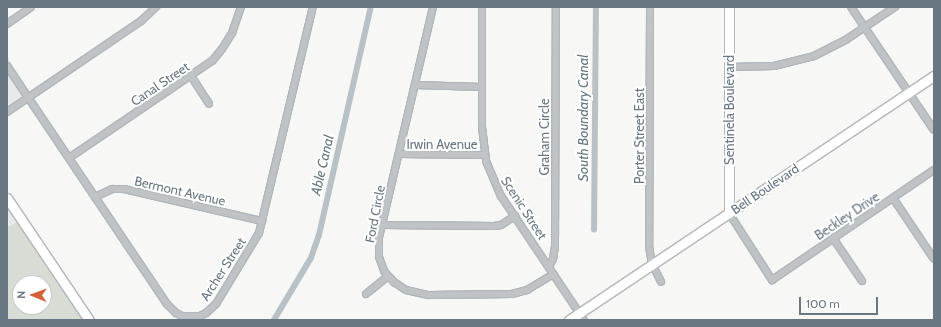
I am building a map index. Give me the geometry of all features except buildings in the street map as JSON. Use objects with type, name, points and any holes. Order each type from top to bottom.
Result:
[{"type":"street","points":[[7,24],[31,7]]},
{"type":"street","points":[[7,112],[141,21],[156,7]]},
{"type":"street","name":"Canal Street","points":[[69,158],[208,65],[222,49],[232,33],[241,7]]},
{"type":"street","name":"Archer Street","points":[[7,66],[167,304],[176,313],[188,317],[200,316],[216,304],[256,239],[262,221],[313,7]]},
{"type":"street","name":"Ford Circle","points":[[433,7],[382,225],[378,251],[381,264],[388,276],[406,290],[421,294],[499,296],[526,290],[554,274]]},
{"type":"street","name":"Scenic Street","points":[[482,7],[484,155],[495,185],[582,317]]},
{"type":"street","name":"Graham Circle","points":[[549,267],[553,259],[555,246],[556,7]]},
{"type":"street","name":"Porter Street East","points":[[650,7],[649,246],[652,264],[661,282]]},
{"type":"street","name":"Sentinela Boulevard","points":[[729,7],[729,213]]},
{"type":"street","points":[[851,7],[934,130]]},
{"type":"street","points":[[729,67],[774,66],[801,60],[821,53],[896,7]]},
{"type":"street","points":[[191,76],[209,104]]},
{"type":"street","name":"Bell Boulevard","points":[[569,320],[582,317],[596,302],[934,76]]},
{"type":"street","points":[[415,85],[482,87]]},
{"type":"street","name":"Irwin Avenue","points":[[399,154],[484,155]]},
{"type":"street","name":"Beckley Drive","points":[[729,213],[772,280],[934,170]]},
{"type":"street","name":"Bermont Avenue","points":[[95,197],[112,189],[124,189],[262,221]]},
{"type":"street","points":[[7,198],[89,320]]},
{"type":"street","points":[[893,198],[934,259]]},
{"type":"street","points":[[382,225],[494,226],[501,225],[515,216]]},
{"type":"street","points":[[833,238],[862,281]]},
{"type":"street","points":[[366,294],[388,276]]},
{"type":"shaded area","points":[[7,56],[31,94],[7,111]]},
{"type":"shaded area","points":[[7,203],[19,221],[7,227]]},
{"type":"shaded area","points":[[19,221],[86,320],[7,320],[7,227]]},
{"type":"waterway","name":"Able Canal","points":[[274,320],[311,258],[319,235],[371,7]]},
{"type":"waterway","name":"South Boundary Canal","points":[[594,230],[596,7]]}]
